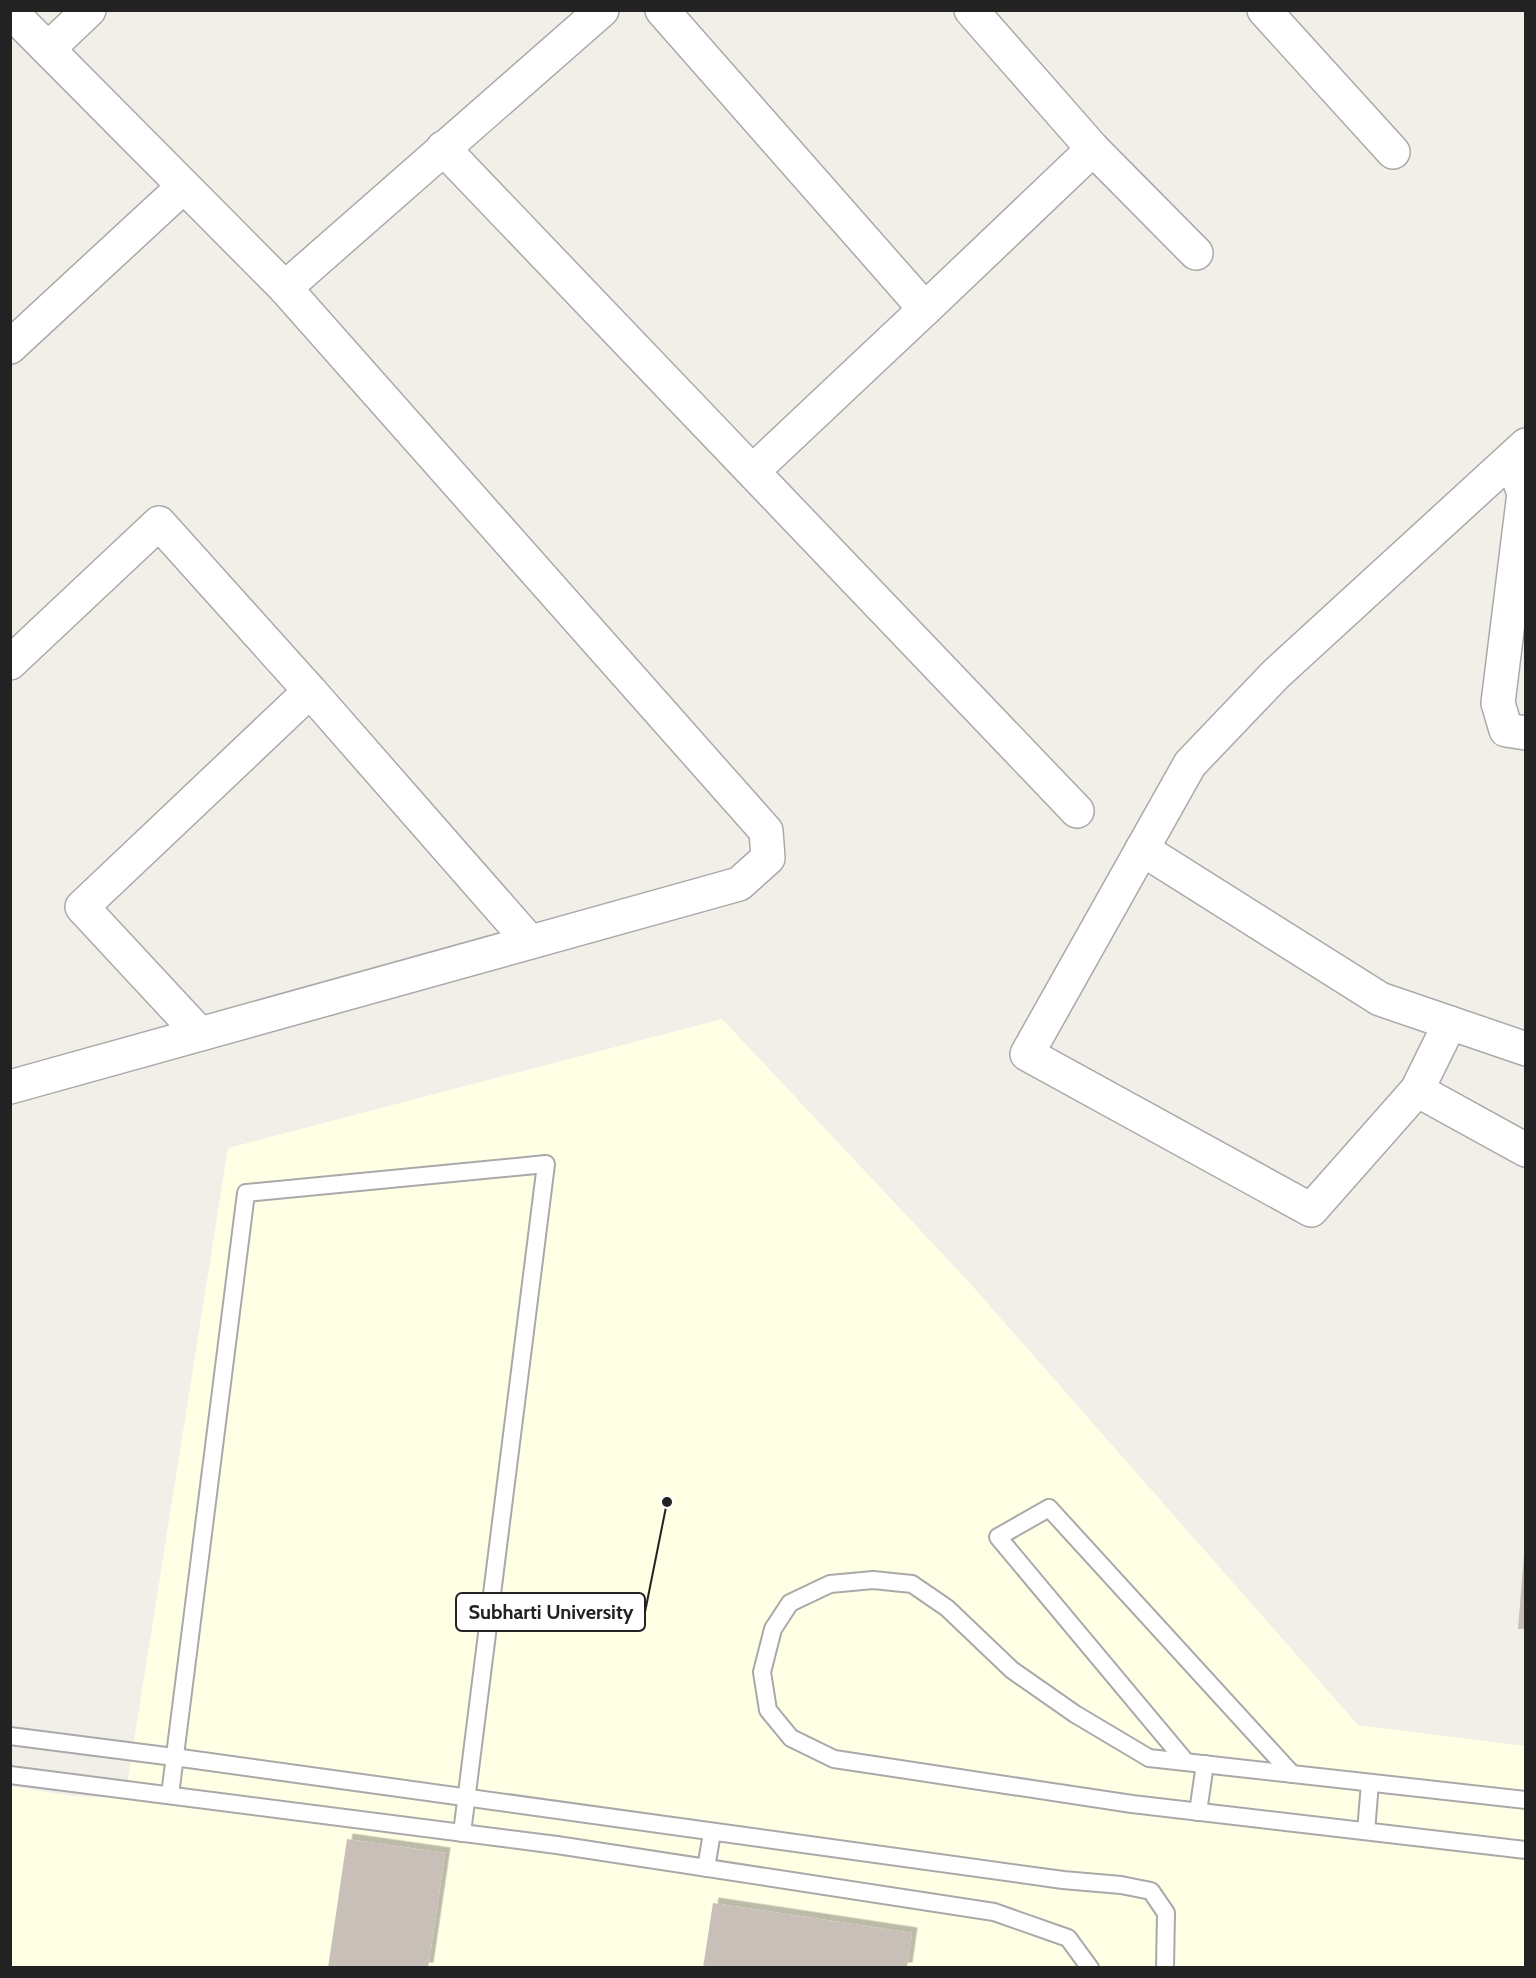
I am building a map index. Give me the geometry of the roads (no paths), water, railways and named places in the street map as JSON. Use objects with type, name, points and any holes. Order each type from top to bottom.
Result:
[{"type":"street","points":[[48,49],[89,10]]},
{"type":"street","points":[[285,288],[602,10]]},
{"type":"street","points":[[662,10],[925,309]]},
{"type":"street","points":[[971,10],[1093,149],[1196,253]]},
{"type":"street","points":[[1264,10],[1394,152]]},
{"type":"street","points":[[10,11],[285,288],[766,831],[768,858],[739,884],[10,1087]]},
{"type":"street","points":[[443,148],[1077,811]]},
{"type":"street","points":[[753,471],[1093,149]]},
{"type":"street","points":[[10,347],[183,187]]},
{"type":"street","points":[[1518,452],[1524,493],[1498,703],[1506,730],[1526,733]]},
{"type":"street","points":[[1450,1023],[1417,1090],[1311,1210],[1027,1054],[1190,764],[1276,674],[1518,452]]},
{"type":"street","points":[[10,663],[159,523],[530,942]]},
{"type":"street","points":[[200,1034],[82,908],[310,691]]},
{"type":"street","points":[[1142,849],[1380,999],[1526,1049]]},
{"type":"street","points":[[1417,1090],[1526,1150]]},
{"type":"lane","points":[[170,1795],[246,1193],[546,1164],[462,1833]]},
{"type":"lane","points":[[1186,1762],[998,1537],[1049,1508],[1292,1774]]},
{"type":"lane","points":[[1526,1800],[1149,1758],[1075,1714],[1012,1671],[947,1608],[912,1584],[873,1580],[830,1584],[790,1603],[773,1629],[762,1672],[768,1710],[791,1738],[834,1760],[1132,1804],[1526,1850]]},
{"type":"lane","points":[[10,1736],[465,1797],[712,1833],[1063,1880],[1121,1885],[1151,1891],[1166,1913],[1165,1968]]},
{"type":"lane","points":[[1198,1812],[1205,1764]]},
{"type":"lane","points":[[10,1775],[462,1833],[994,1912],[1068,1938],[1090,1968]]},
{"type":"lane","points":[[1366,1831],[1370,1783]]},
{"type":"lane","points":[[706,1868],[712,1833]]},
{"type":"place","name":"Subharti University","points":[[667,1502]]}]
